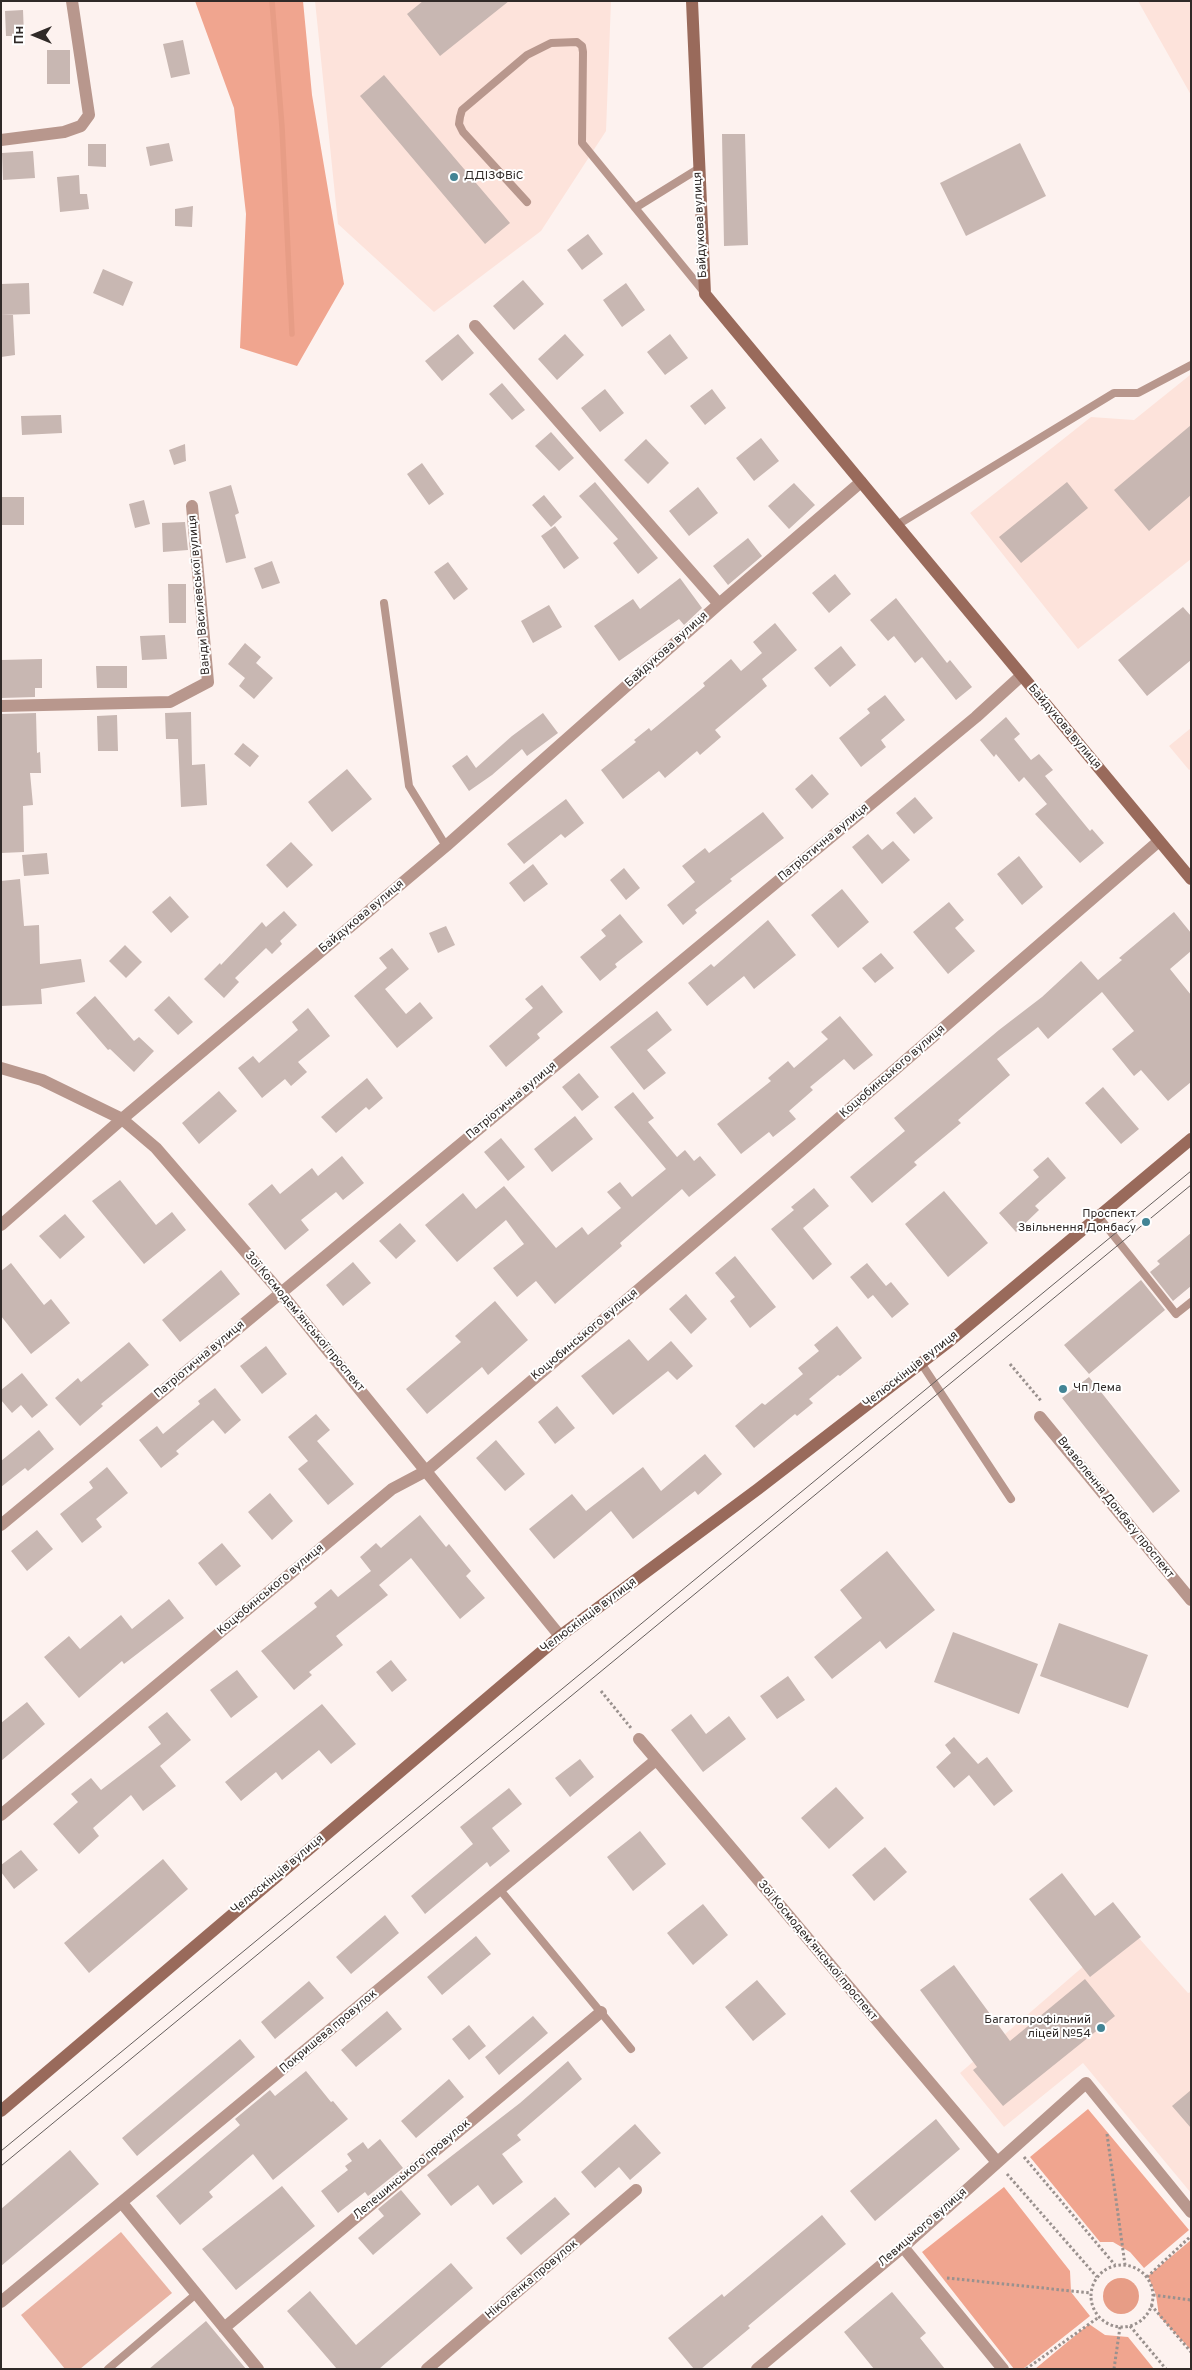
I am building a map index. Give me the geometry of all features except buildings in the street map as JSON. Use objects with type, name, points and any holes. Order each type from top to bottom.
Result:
[{"type":"main road","name":"Байдукова вулиця","points":[[692,1],[705,294],[1191,879]]},
{"type":"main road","name":"Челюскінців вулиця","points":[[1,2111],[560,1636],[758,1489],[921,1363],[1191,1139]]},
{"type":"street","points":[[1,140],[64,132],[81,126],[88,115],[72,1]]},
{"type":"street","name":"Байдукова вулиця","points":[[475,326],[719,604]]},
{"type":"street","name":"Байдукова вулиця","points":[[1,1225],[122,1119],[446,846],[719,604],[861,482]]},
{"type":"street","name":"Ванди Василевської вулиця","points":[[1,706],[170,702],[208,682],[192,506]]},
{"type":"street","name":"Патріотична вулиця","points":[[1,1526],[988,706],[1021,676]]},
{"type":"street","name":"Коцюбинського вулиця","points":[[1,1815],[392,1489],[426,1471],[787,1164],[1158,841]]},
{"type":"street","name":"Зої Космодем’янської проспект","points":[[1,1068],[42,1080],[122,1119],[156,1148],[281,1293],[560,1636]]},
{"type":"street","name":"Визволення Донбасу проспект","points":[[1040,1417],[1191,1600]]},
{"type":"street","name":"Зої Космодем’янської проспект","points":[[639,1739],[997,2162]]},
{"type":"street","name":"Покришева провулок","points":[[1,2302],[501,1891],[656,1760]]},
{"type":"street","name":"Лепешинського провулок","points":[[224,2328],[600,2012]]},
{"type":"street","name":"Левицького вулиця","points":[[757,2369],[903,2247],[1086,2083],[1191,2212]]},
{"type":"street","name":"Ніколенка провулок","points":[[427,2369],[636,2190]]},
{"type":"street","points":[[122,2202],[258,2369]]},
{"type":"street","points":[[903,2247],[1003,2369]]},
{"type":"lane","points":[[527,202],[463,132],[459,124],[460,117],[462,110],[527,55],[551,43],[573,41],[580,44],[583,52],[582,143],[705,294]]},
{"type":"lane","points":[[635,208],[698,169]]},
{"type":"lane","points":[[897,525],[1114,393],[1138,393],[1191,365]]},
{"type":"lane","points":[[384,603],[409,786],[446,846]]},
{"type":"lane","points":[[1098,1216],[1176,1314],[1191,1302]]},
{"type":"lane","points":[[921,1363],[1011,1499]]},
{"type":"lane","points":[[501,1891],[631,2048]]},
{"type":"lane","points":[[108,2369],[196,2294]]},
{"type":"path","points":[[600,1691],[639,1739]]},
{"type":"path","points":[[1107,2133],[1125,2265]]},
{"type":"path","points":[[1015,2146],[1115,2265]]},
{"type":"path","points":[[997,2162],[1096,2277]]},
{"type":"path","points":[[1146,2277],[1191,2236]]},
{"type":"path","points":[[1115,2265],[1136,2268],[1146,2277],[1151,2286],[1151,2305],[1146,2315],[1130,2326],[1120,2327],[1109,2324],[1099,2317],[1092,2306],[1091,2293],[1096,2277],[1104,2270],[1115,2265]]},
{"type":"path","points":[[928,2276],[1091,2293]]},
{"type":"path","points":[[1152,2295],[1191,2300]]},
{"type":"path","points":[[1151,2305],[1191,2352]]},
{"type":"path","points":[[1026,2369],[1099,2317]]},
{"type":"path","points":[[1130,2326],[1166,2369]]},
{"type":"path","points":[[1114,2369],[1120,2327]]},
{"type":"shaded area","points":[[195,1],[303,1],[312,95],[344,284],[297,366],[240,348],[246,214],[234,108]]},
{"type":"shaded area","name":"ДДІЗФВіС","points":[[315,1],[611,1],[606,131],[541,231],[434,312],[338,224]]},
{"type":"shaded area","points":[[1138,1],[1191,1],[1191,95]]},
{"type":"shaded area","points":[[1190,375],[1191,559],[1078,649],[970,513],[1091,417],[1134,420]]},
{"type":"shaded area","points":[[1191,728],[1191,769],[1189,770],[1169,746]]},
{"type":"shaded area","name":"Багатопрофільний ліцей №54","points":[[1129,1927],[1188,1993],[1191,1992],[1191,2193],[1083,2063],[1004,2127],[960,2073]]},
{"type":"shaded area","points":[[1088,2109],[1189,2230],[1144,2268],[1130,2252],[1113,2242],[1100,2242],[1030,2157]]},
{"type":"shaded area","points":[[1004,2187],[1070,2271],[1071,2292],[1090,2316],[1023,2369],[1014,2369],[922,2252]]},
{"type":"shaded area","points":[[121,2232],[172,2293],[80,2369],[65,2369],[21,2315]]},
{"type":"shaded area","points":[[1191,2240],[1191,2350],[1159,2316],[1156,2295],[1148,2276]]},
{"type":"shaded area","points":[[1121,2278],[1128,2279],[1134,2283],[1138,2289],[1138,2303],[1134,2309],[1128,2313],[1121,2314],[1114,2313],[1108,2309],[1104,2303],[1103,2296],[1104,2289],[1108,2283],[1114,2279]]},
{"type":"shaded area","points":[[1089,2324],[1105,2335],[1128,2337],[1154,2369],[1035,2369]]},
{"type":"waterway","points":[[272,1],[282,127],[292,334]]},
{"type":"tram line","points":[[1,2151],[1191,1171]]},
{"type":"tram line","points":[[1,2166],[1191,1185]]},
{"type":"place","name":"ДДІЗФВіС","points":[[454,177]]},
{"type":"place","name":"Проспект Звільнення Донбасу","points":[[1146,1222]]},
{"type":"place","name":"Чп Лема","points":[[1063,1389]]},
{"type":"place","name":"Багатопрофільний ліцей №54","points":[[1101,2028]]}]
